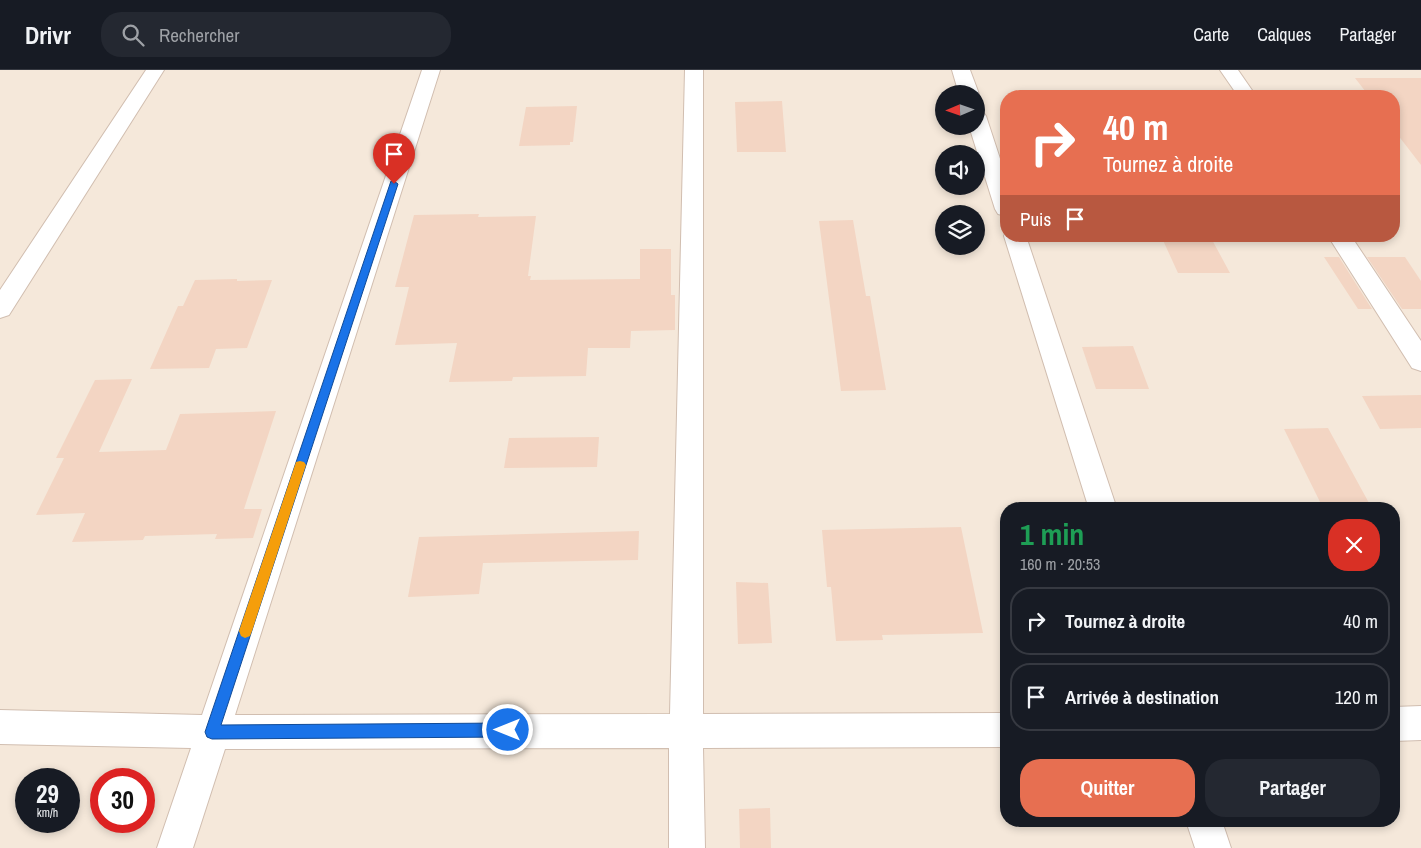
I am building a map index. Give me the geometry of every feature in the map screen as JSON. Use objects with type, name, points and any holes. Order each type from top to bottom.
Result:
[{"type":"street","points":[[0,309],[156,70]]},
{"type":"street","points":[[175,848],[432,70]]},
{"type":"street","points":[[687,848],[686,730],[694,70]]},
{"type":"street","points":[[961,70],[966,85]]},
{"type":"street","points":[[1229,70],[1243,90]]},
{"type":"street","points":[[982,135],[1000,190]]},
{"type":"street","points":[[1017,242],[1101,502]]},
{"type":"street","points":[[1343,242],[1421,361]]},
{"type":"street","points":[[1400,724],[1421,723]]},
{"type":"street","points":[[0,727],[212,732],[1000,730]]},
{"type":"street","points":[[1206,827],[1213,848]]},
{"type":"shaded area","points":[[0,70],[1421,70],[1421,848],[0,848]]},
{"type":"building","points":[[1355,78],[1421,78],[1421,165],[1400,138],[1400,90],[1364,90]]},
{"type":"building","points":[[782,101],[786,152],[737,152],[735,102]]},
{"type":"building","points":[[577,106],[573,142],[570,142],[570,145],[519,146],[526,107]]},
{"type":"building","points":[[479,214],[478,217],[536,216],[528,276],[531,276],[530,280],[640,279],[640,249],[671,249],[671,295],[675,295],[675,330],[631,331],[630,348],[588,348],[586,376],[513,377],[512,381],[449,382],[457,343],[395,345],[409,287],[395,287],[414,215]]},
{"type":"building","points":[[853,220],[866,296],[870,296],[886,390],[841,391],[819,221]]},
{"type":"building","points":[[1164,242],[1213,242],[1230,273],[1178,273]]},
{"type":"building","points":[[1324,257],[1339,257],[1372,309],[1358,309]]},
{"type":"building","points":[[1367,257],[1405,257],[1421,281],[1421,309],[1402,309]]},
{"type":"building","points":[[237,279],[237,281],[272,280],[247,348],[216,349],[209,368],[150,369],[178,306],[183,306],[195,280]]},
{"type":"building","points":[[1133,346],[1149,389],[1096,389],[1082,347]]},
{"type":"building","points":[[132,379],[99,452],[166,450],[180,414],[276,411],[244,509],[262,509],[253,538],[215,539],[217,534],[145,536],[143,540],[72,542],[85,513],[36,515],[64,458],[56,458],[95,380]]},
{"type":"building","points":[[1421,395],[1421,428],[1380,429],[1362,396]]},
{"type":"building","points":[[1328,428],[1368,502],[1320,502],[1284,429]]},
{"type":"building","points":[[599,437],[597,467],[504,468],[509,438]]},
{"type":"building","points":[[961,527],[983,633],[882,635],[883,640],[836,641],[831,587],[827,587],[822,530]]},
{"type":"building","points":[[639,531],[638,560],[483,563],[479,594],[408,597],[419,537]]},
{"type":"building","points":[[736,582],[768,583],[772,643],[738,644]]},
{"type":"building","points":[[770,808],[771,848],[740,848],[739,809]]},
{"type":"slow traffic","points":[[245,631],[300,465]]},
{"type":"route","points":[[394,184],[212,732],[508,730]]}]
